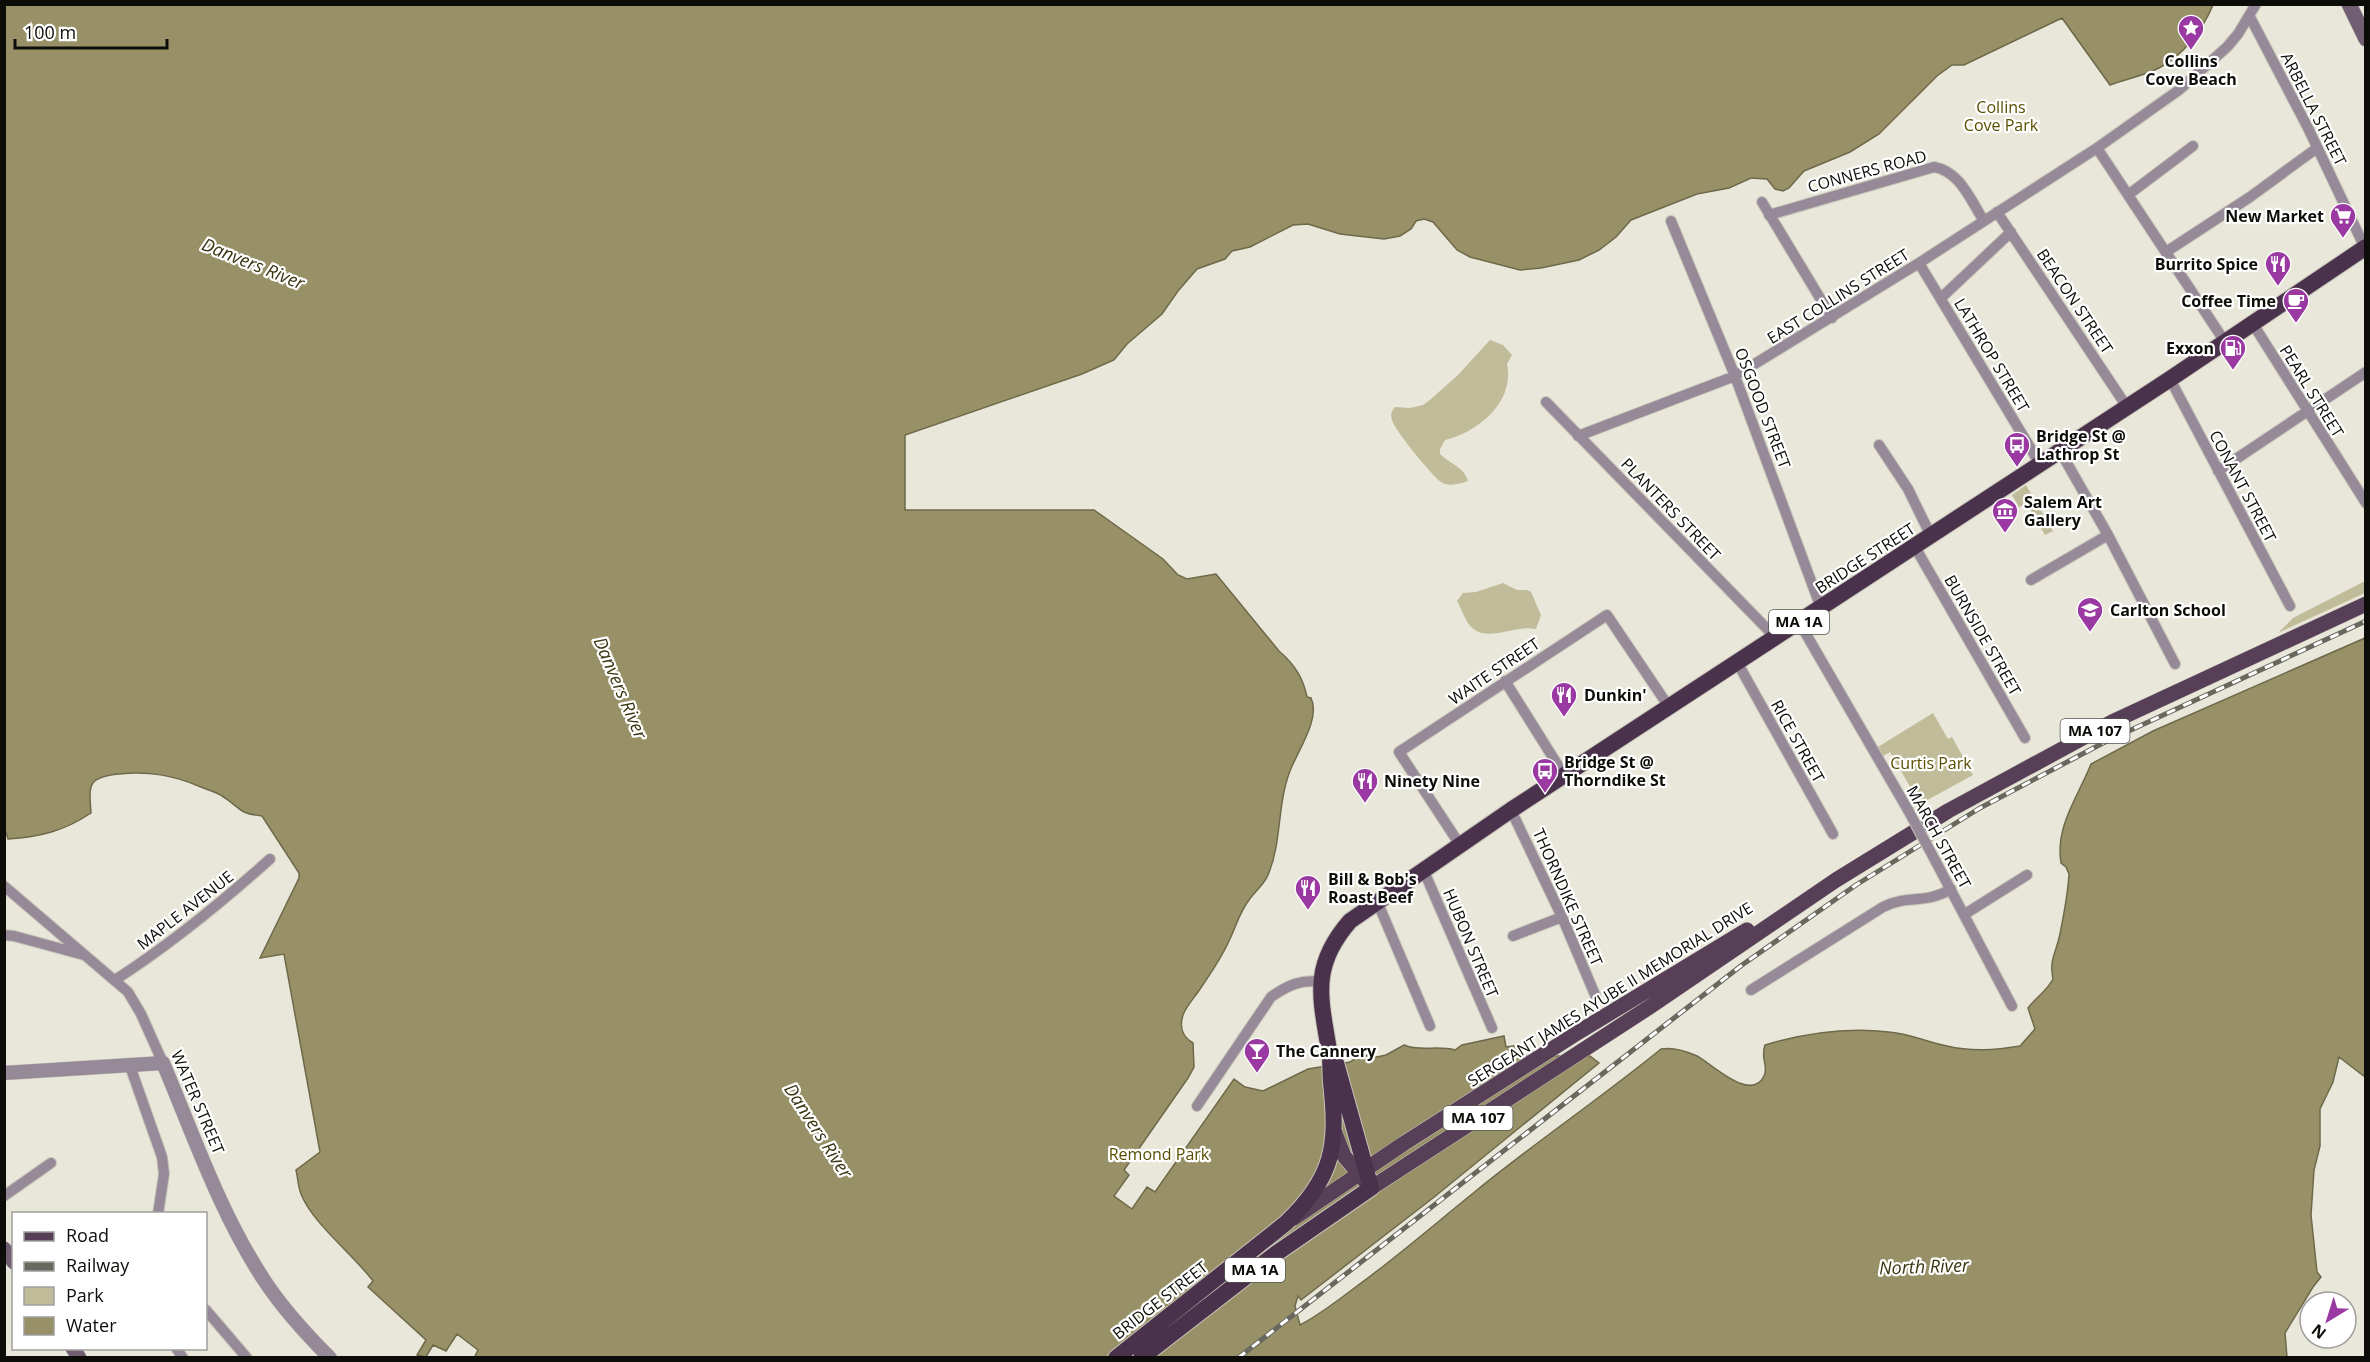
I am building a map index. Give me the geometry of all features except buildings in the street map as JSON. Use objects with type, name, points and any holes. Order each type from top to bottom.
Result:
[{"type":"highway","name":"BRIDGE STREET","points":[[1116,1358],[1287,1224],[1301,1209],[1319,1183],[1329,1158],[1335,1133],[1330,1052],[1321,1007],[1322,982],[1326,959],[1340,932],[1350,921],[1511,810],[2170,380],[2365,247]]},
{"type":"highway","name":"BRIDGE STREET","points":[[1142,1358],[1274,1255],[1371,1188],[1362,1173],[1342,1081],[1330,1052]]},
{"type":"main road","points":[[2349,4],[2366,39]]},
{"type":"main road","name":"SERGEANT JAMES AYUBE II MEMORIAL DRIVE","points":[[1287,1224],[1577,1033],[1753,926],[1836,880],[1958,806],[2070,743],[2153,702],[2366,604]]},
{"type":"main road","name":"SERGEANT JAMES AYUBE II MEMORIAL DRIVE","points":[[1371,1188],[1586,1048],[1836,880]]},
{"type":"main road","name":"BRIDGE STREET","points":[[1335,1133],[1344,1156],[1362,1173]]},
{"type":"street","name":"EAST COLLINS STREET","points":[[1578,436],[1736,376],[1919,263],[2151,111],[2199,74],[2227,47],[2250,17],[2256,4]]},
{"type":"street","name":"ARBELLA STREET","points":[[2250,17],[2365,247]]},
{"type":"street","points":[[2128,195],[2193,146]]},
{"type":"street","points":[[2097,148],[2225,342]]},
{"type":"street","points":[[2166,252],[2250,197],[2317,148]]},
{"type":"street","name":"CONNERS ROAD","points":[[1769,214],[1935,167],[1944,168],[1952,174],[1961,184],[1984,221]]},
{"type":"street","points":[[1762,202],[1832,318]]},
{"type":"street","name":"BEACON STREET","points":[[1997,212],[2127,407]]},
{"type":"street","name":"OSGOOD STREET","points":[[1671,221],[1736,376],[1821,608]]},
{"type":"street","points":[[1941,298],[2011,232]]},
{"type":"street","name":"LATHROP STREET","points":[[1919,263],[2040,464]]},
{"type":"street","name":"PEARL STREET","points":[[2253,324],[2366,503]]},
{"type":"street","points":[[2218,471],[2366,372]]},
{"type":"street","name":"CONANT STREET","points":[[2170,380],[2290,606]]},
{"type":"street","name":"PLANTERS STREET","points":[[1546,402],[1775,637]]},
{"type":"street","points":[[1879,445],[1908,489],[1931,536]]},
{"type":"street","points":[[2060,451],[2109,535],[2175,664]]},
{"type":"street","points":[[2031,580],[2109,535]]},
{"type":"street","name":"BURNSIDE STREET","points":[[1914,547],[2025,738]]},
{"type":"street","name":"WAITE STREET","points":[[1460,845],[1399,752],[1504,681],[1607,615],[1669,707]]},
{"type":"street","name":"MARCH STREET","points":[[1799,622],[1908,810],[2012,1006]]},
{"type":"street","name":"RICE STREET","points":[[1737,662],[1833,834]]},
{"type":"street","points":[[1504,681],[1564,775]]},
{"type":"street","name":"THORNDIKE STREET","points":[[1511,810],[1562,917],[1596,997]]},
{"type":"street","name":"MAPLE AVENUE","points":[[115,980],[158,952],[212,910],[270,859]]},
{"type":"street","name":"HUBON STREET","points":[[1423,869],[1492,1028]]},
{"type":"street","points":[[1965,914],[2027,875]]},
{"type":"street","name":"WATER STREET","points":[[4,886],[128,992],[163,1063],[220,1200],[242,1243],[278,1300],[330,1358]]},
{"type":"street","points":[[1751,990],[1883,907],[1905,899],[1931,899],[1951,889]]},
{"type":"street","points":[[1377,901],[1383,910],[1430,1026]]},
{"type":"street","points":[[1513,936],[1562,917]]},
{"type":"street","points":[[4,935],[87,956]]},
{"type":"street","points":[[1197,1106],[1271,997],[1289,985],[1300,981],[1322,982]]},
{"type":"street","points":[[4,1073],[163,1063]]},
{"type":"street","points":[[130,1066],[162,1157],[164,1174],[158,1212]]},
{"type":"street","points":[[4,1196],[51,1163]]},
{"type":"street","points":[[207,1311],[247,1358]]},
{"type":"green space","points":[[1490,340],[1503,345],[1512,355],[1507,364],[1508,378],[1505,391],[1500,403],[1481,422],[1470,430],[1445,440],[1440,454],[1460,469],[1468,481],[1454,485],[1444,484],[1436,478],[1406,442],[1394,425],[1391,418],[1392,413],[1395,407],[1410,408],[1423,405],[1458,375]]},
{"type":"green space","points":[[2026,485],[2053,531],[2045,535],[2027,504],[2019,507],[2012,495]]},
{"type":"green space","points":[[2365,581],[2365,593],[2278,633],[2293,618]]},
{"type":"green space","points":[[1503,583],[1517,590],[1531,592],[1541,615],[1536,629],[1528,628],[1491,634],[1474,630],[1468,623],[1457,601],[1463,593],[1476,592]]},
{"type":"green space","name":"Curtis Park","points":[[1933,713],[1948,739],[1952,737],[1973,775],[1920,804],[1890,752],[1878,759],[1873,750]]},
{"type":"water","points":[[4,5],[2213,5],[2198,32],[2168,63],[2153,71],[2110,85],[2062,18],[1964,65],[1952,65],[1937,76],[1879,134],[1850,152],[1804,171],[1789,188],[1783,191],[1775,189],[1767,179],[1751,178],[1729,188],[1697,194],[1631,220],[1616,237],[1599,250],[1579,260],[1520,270],[1470,257],[1457,250],[1433,222],[1424,219],[1416,221],[1411,229],[1400,236],[1384,239],[1340,234],[1308,224],[1293,225],[1250,247],[1232,251],[1225,259],[1197,269],[1162,314],[1127,344],[1114,360],[1082,374],[905,435],[905,510],[1094,510],[1163,559],[1178,575],[1187,579],[1216,574],[1293,666],[1303,683],[1307,697],[1311,698],[1313,715],[1311,725],[1286,784],[1276,849],[1268,875],[1246,905],[1211,974],[1183,1015],[1181,1024],[1183,1031],[1193,1043],[1194,1067],[1124,1170],[1129,1175],[1114,1196],[1132,1209],[1147,1187],[1155,1192],[1234,1079],[1245,1087],[1263,1091],[1308,1069],[1350,1062],[1359,1056],[1386,1055],[1404,1045],[1416,1048],[1455,1050],[1462,1045],[1504,1036],[1506,1047],[1519,1045],[1524,1056],[1590,1056],[1599,1063],[1433,1198],[1301,1300],[1298,1296],[1295,1306],[1300,1325],[1369,1277],[1500,1172],[1661,1049],[1675,1049],[1693,1054],[1731,1079],[1750,1085],[1758,1083],[1764,1076],[1765,1045],[1811,1034],[1858,1030],[1905,1034],[1956,1048],[1974,1050],[2020,1046],[2035,1029],[2028,1008],[2053,979],[2052,961],[2063,919],[2069,874],[2061,863],[2061,837],[2064,824],[2091,764],[2153,731],[2365,638],[2365,1077],[2339,1057],[2333,1082],[2320,1109],[2320,1146],[2314,1170],[2311,1215],[2317,1272],[2321,1277],[2311,1290],[2298,1290],[2298,1312],[2285,1333],[2287,1357],[474,1358],[478,1350],[457,1334],[446,1351],[433,1345],[426,1357],[417,1355],[426,1340],[368,1287],[373,1281],[314,1216],[300,1191],[296,1170],[320,1152],[284,954],[260,958],[299,878],[299,873],[262,816],[243,812],[220,795],[181,779],[130,773],[109,775],[96,780],[91,789],[91,813],[61,829],[31,837],[8,839],[4,826]]},
{"type":"railway","points":[[1238,1358],[1742,965],[1856,885],[1980,808],[2105,742],[2366,621]]},
{"type":"place","name":"Collins Cove Beach","points":[[2191,51]]},
{"type":"place","name":"New Market","points":[[2343,239]]},
{"type":"place","name":"Burrito Spice","points":[[2278,287]]},
{"type":"place","name":"Coffee Time","points":[[2296,324]]},
{"type":"place","name":"Exxon","points":[[2233,371]]},
{"type":"place","name":"Bridge St @ Lathrop St","points":[[2017,468]]},
{"type":"place","name":"Salem Art Gallery","points":[[2005,534]]},
{"type":"place","name":"Carlton School","points":[[2090,633]]},
{"type":"place","name":"Dunkin'","points":[[1564,718]]},
{"type":"place","name":"Bridge St @ Thorndike St","points":[[1545,794]]},
{"type":"place","name":"Ninety Nine","points":[[1365,804]]},
{"type":"place","name":"Bill & Bob's Roast Beef","points":[[1308,911]]},
{"type":"place","name":"The Cannery","points":[[1257,1074]]},
{"type":"park label","name":"Collins Cove Park","points":[[2001,116]]},
{"type":"park label","name":"Remond Park","points":[[1159,1154]]},
{"type":"water label","name":"Danvers River","points":[[253,264]]},
{"type":"water label","name":"Danvers River","points":[[620,688]]},
{"type":"water label","name":"Danvers River","points":[[818,1131]]},
{"type":"water label","name":"North River","points":[[1924,1267]]}]
